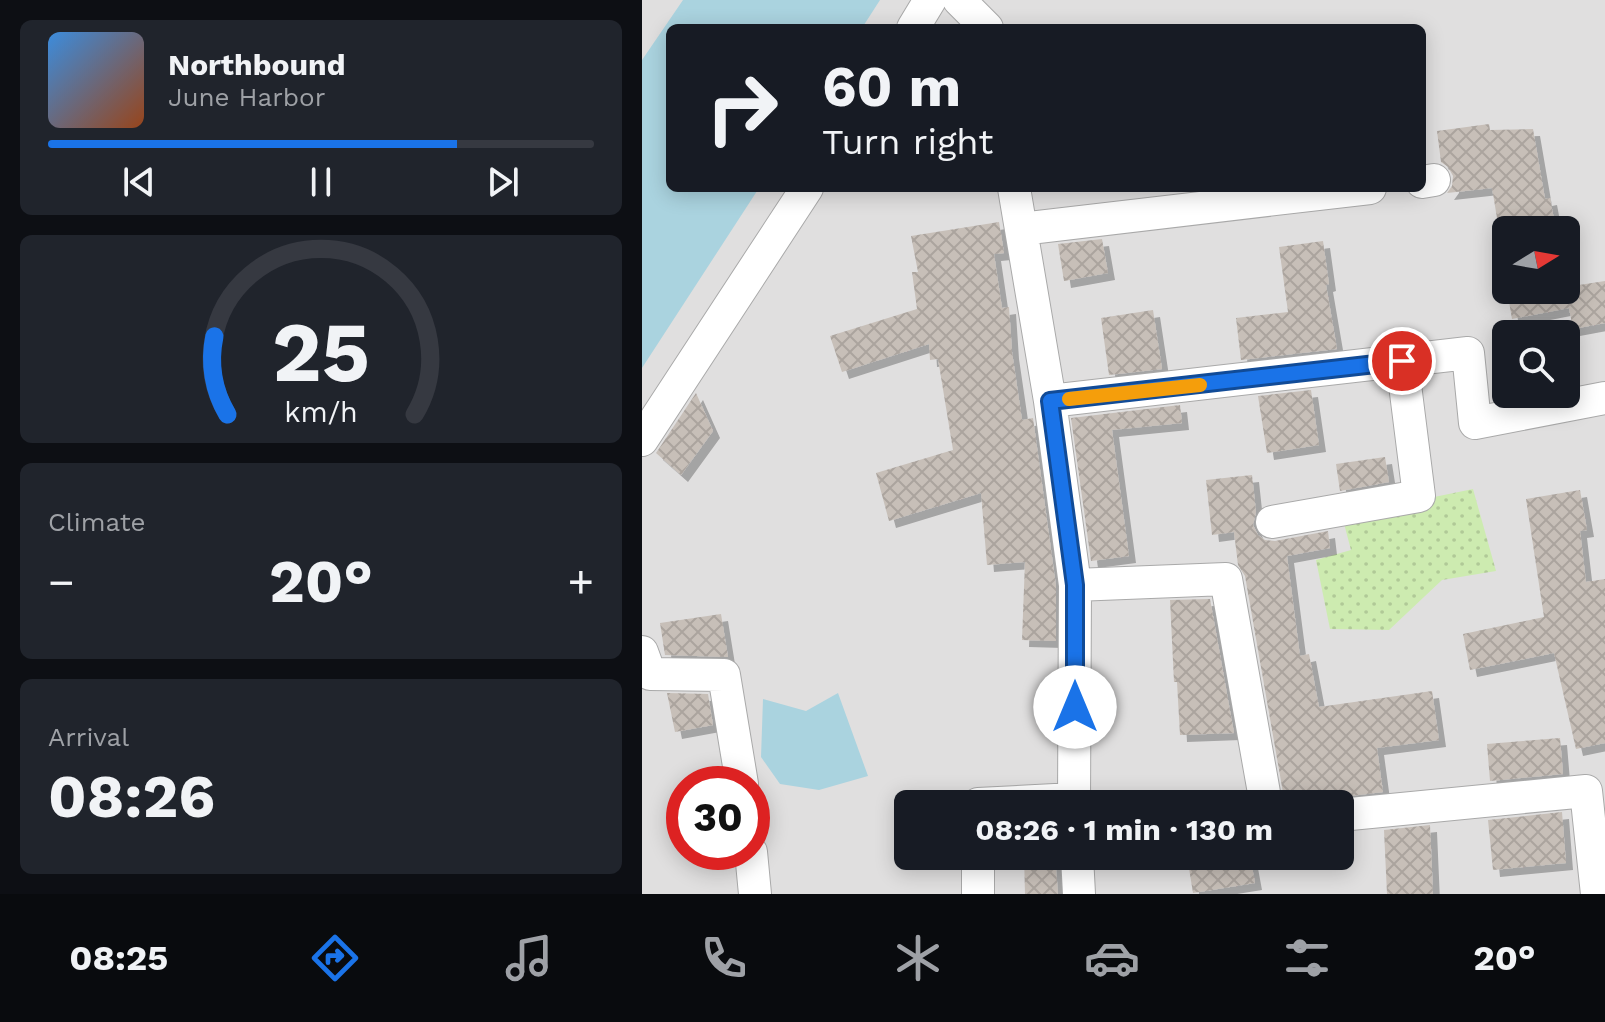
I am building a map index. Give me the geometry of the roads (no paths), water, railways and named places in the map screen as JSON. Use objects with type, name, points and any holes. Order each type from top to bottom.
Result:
[{"type":"street","points":[[915,24],[930,0]]},
{"type":"street","points":[[959,0],[983,24]]},
{"type":"street","points":[[642,440],[804,192]]},
{"type":"street","points":[[1015,192],[1050,401],[1075,585],[1074,790]]},
{"type":"street","points":[[1021,229],[1336,192]]},
{"type":"street","points":[[1050,401],[1468,353],[1475,423],[1605,398]]},
{"type":"street","points":[[1272,522],[1419,496],[1402,361]]},
{"type":"street","points":[[1075,585],[1226,579],[1264,790]]},
{"type":"street","points":[[642,652],[650,674],[724,675],[739,766]]},
{"type":"street","points":[[1354,814],[1586,791],[1597,894]]},
{"type":"street","points":[[753,870],[755,894]]},
{"type":"street","points":[[978,870],[978,894]]},
{"type":"street","points":[[1078,870],[1079,894]]},
{"type":"water","points":[[683,0],[880,0],[865,24],[667,24]]},
{"type":"water","points":[[666,25],[666,192],[756,192],[642,368],[642,60]]},
{"type":"water","points":[[838,693],[868,776],[819,790],[780,784],[761,757],[763,699],[806,711]]}]
